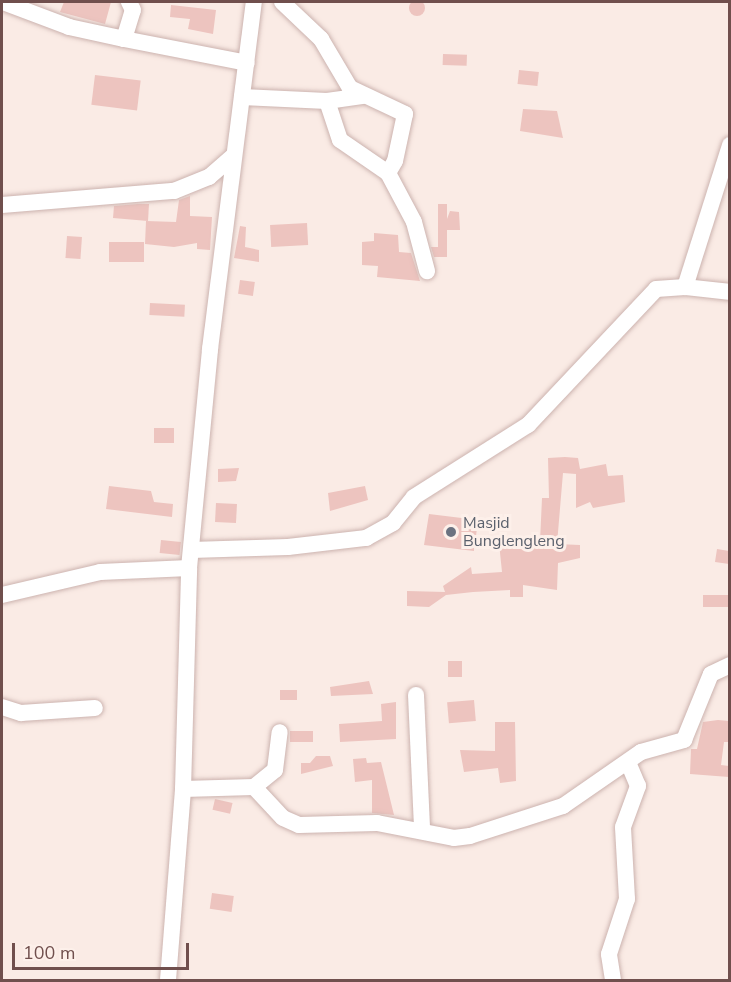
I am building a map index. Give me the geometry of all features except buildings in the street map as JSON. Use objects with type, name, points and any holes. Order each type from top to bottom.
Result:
[{"type":"street","points":[[3,2],[69,27],[247,63]]},
{"type":"street","points":[[124,39],[133,10],[129,2]]},
{"type":"street","points":[[168,981],[183,789],[189,568],[234,154],[254,2]]},
{"type":"street","points":[[282,2],[321,39],[344,82],[364,96],[405,114],[395,161],[388,173]]},
{"type":"street","points":[[242,97],[327,101],[364,96]]},
{"type":"street","points":[[327,101],[340,140],[388,173],[414,222],[427,271]]},
{"type":"street","points":[[685,286],[705,215],[719,191],[720,165],[729,145]]},
{"type":"street","points":[[2,205],[174,190],[209,177],[234,154]]},
{"type":"street","points":[[191,550],[288,547],[366,538],[380,531],[414,497],[528,425],[656,289],[685,286],[729,292]]},
{"type":"street","points":[[2,596],[100,572],[189,568]]},
{"type":"street","points":[[254,787],[283,818],[299,825],[377,823],[422,829],[454,838],[505,827],[563,806],[591,783],[628,763],[647,749],[684,740],[711,674],[729,665]]},
{"type":"street","points":[[417,694],[422,829]]},
{"type":"street","points":[[2,707],[21,713],[94,708]]},
{"type":"street","points":[[183,789],[254,787],[275,770],[280,732]]},
{"type":"street","points":[[613,980],[609,954],[627,899],[623,827],[638,793],[628,763]]},
{"type":"place","name":"Masjid Bunglengleng","points":[[451,532]]}]
